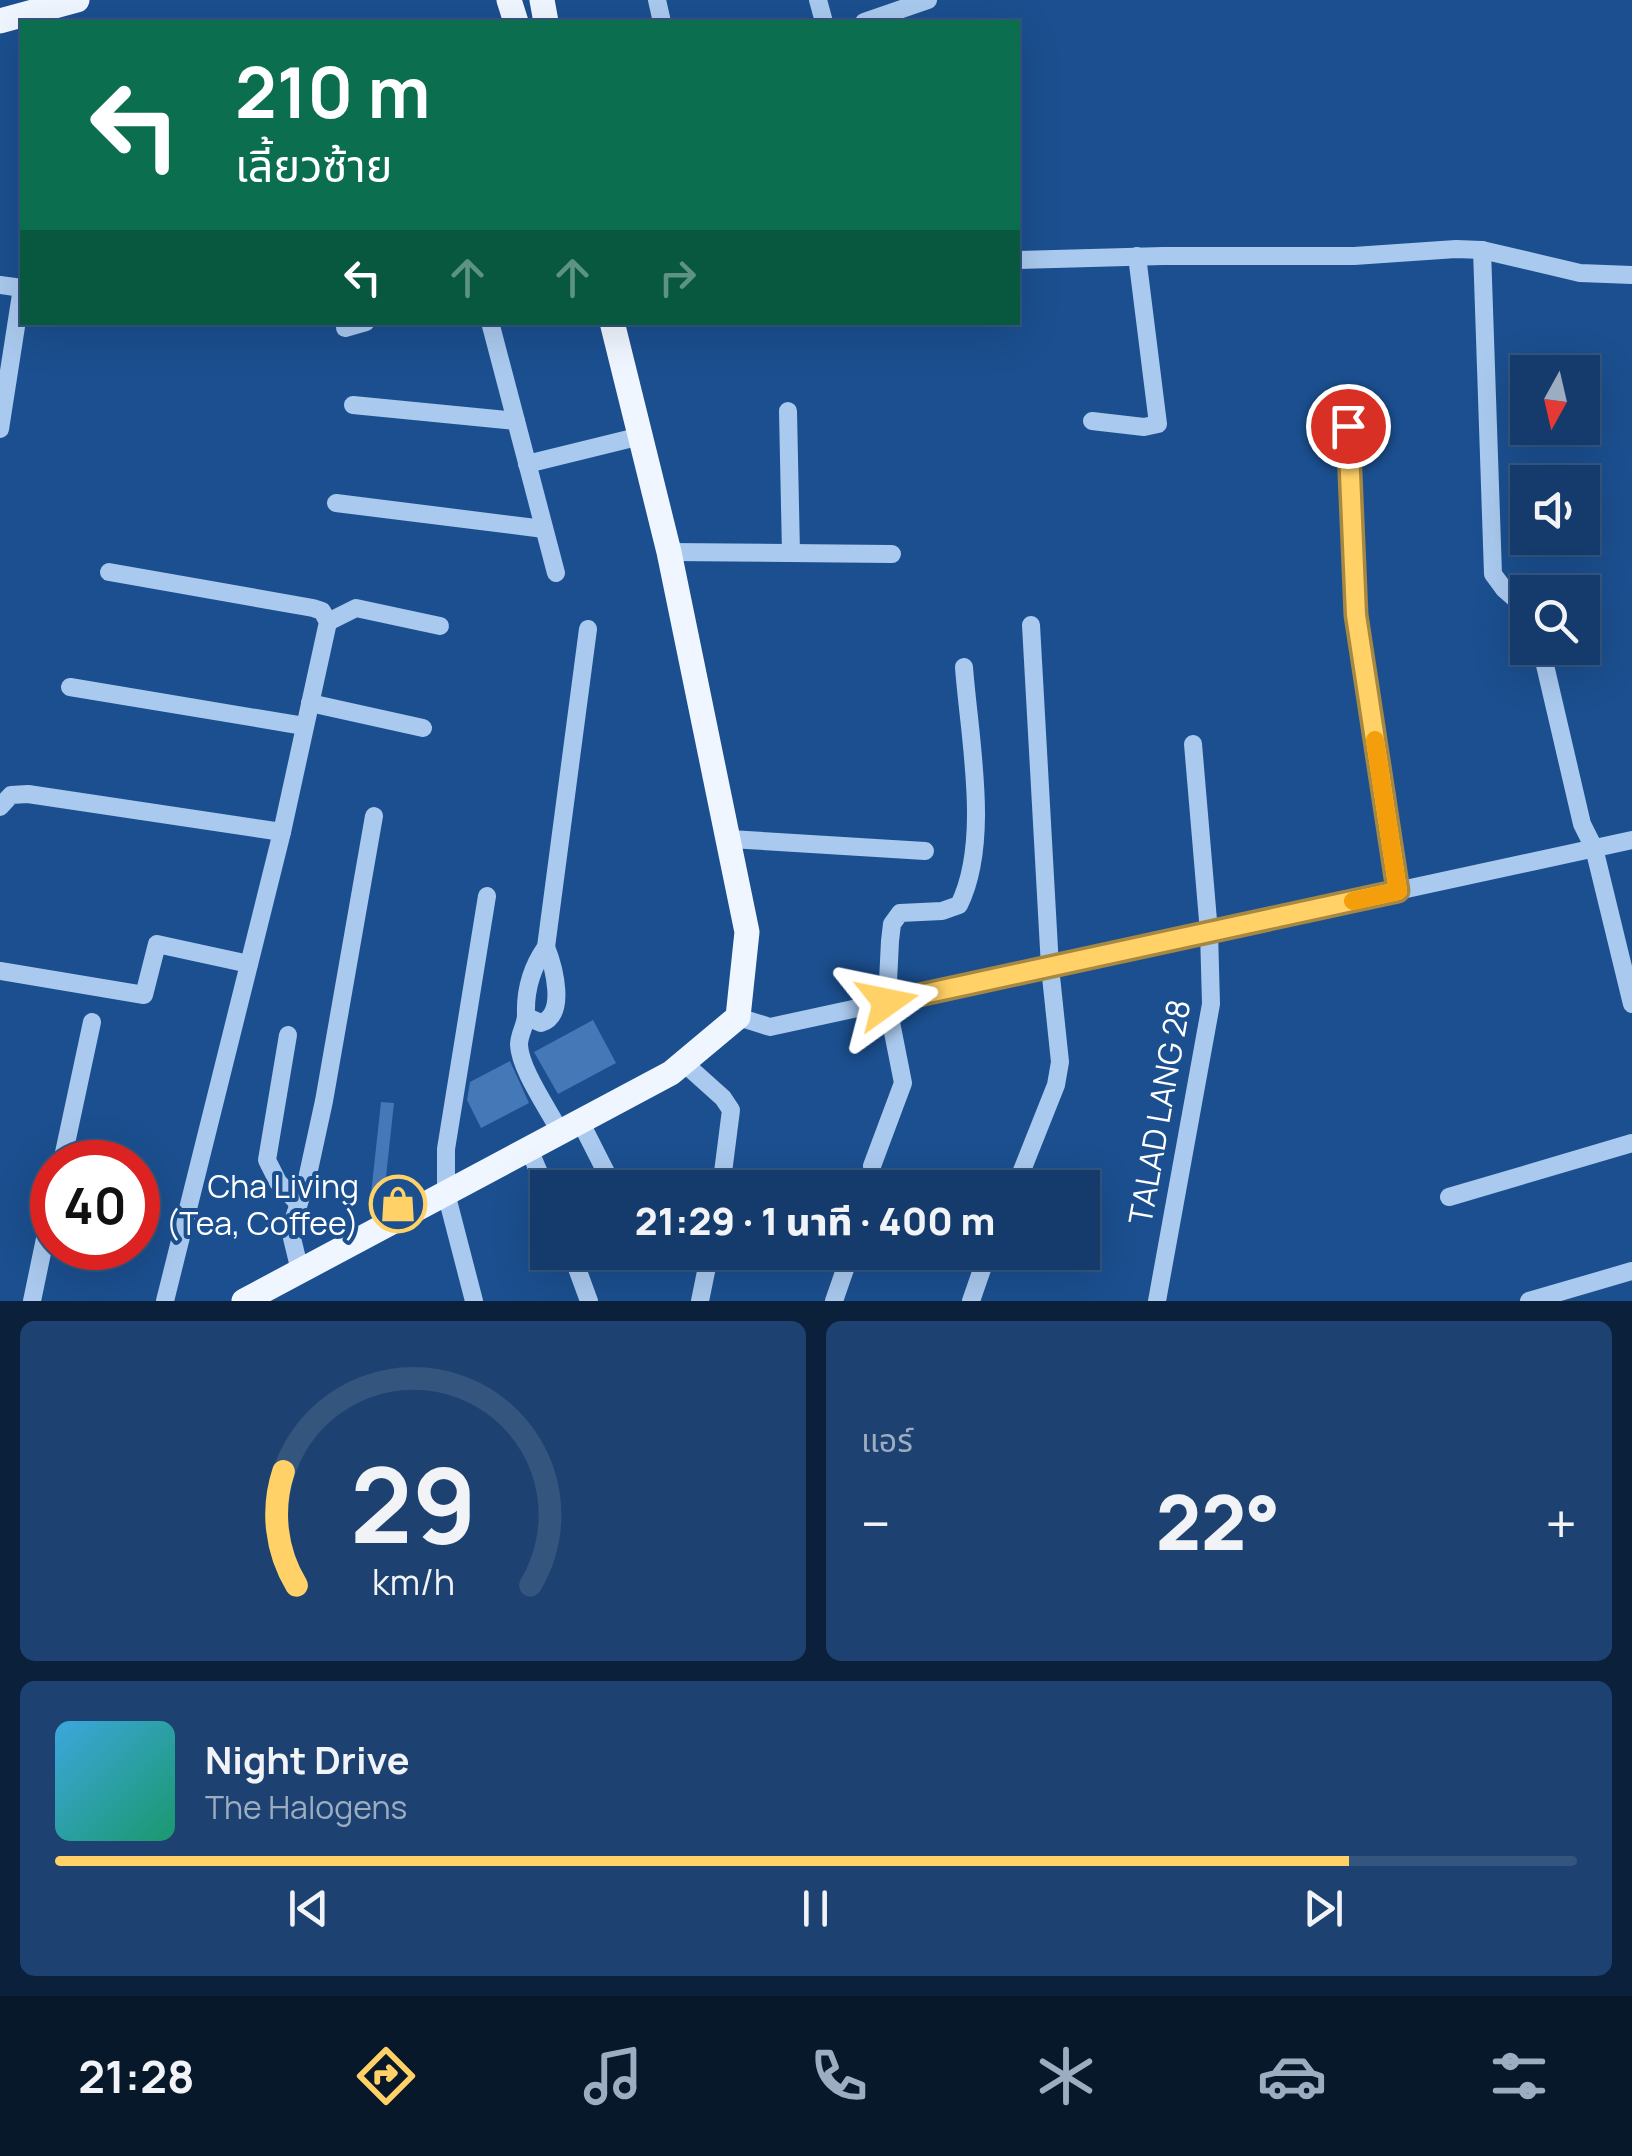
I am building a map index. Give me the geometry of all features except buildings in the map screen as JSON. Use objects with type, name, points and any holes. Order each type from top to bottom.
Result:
[{"type":"main road","points":[[0,20],[77,0]]},
{"type":"main road","points":[[244,1301],[287,1284],[446,1193],[671,1073],[738,1016],[747,932],[730,838],[669,552],[613,325]]},
{"type":"street","points":[[870,20],[928,0]]},
{"type":"street","points":[[1020,260],[1354,256],[1456,249],[1482,250],[1580,273],[1632,275]]},
{"type":"street","points":[[1482,250],[1493,574],[1510,595]]},
{"type":"street","points":[[1092,421],[1144,427],[1158,424],[1137,256]]},
{"type":"street","points":[[0,430],[20,301]]},
{"type":"street","points":[[345,328],[356,325]]},
{"type":"street","points":[[491,325],[556,573]]},
{"type":"street","points":[[354,405],[516,421]]},
{"type":"street","points":[[788,412],[790,553]]},
{"type":"street","points":[[1348,426],[1356,615],[1398,891]]},
{"type":"street","points":[[527,464],[641,436]]},
{"type":"street","points":[[336,504],[544,529]]},
{"type":"street","points":[[669,552],[892,554]]},
{"type":"street","points":[[109,572],[322,610],[328,622],[282,832],[165,1301]]},
{"type":"street","points":[[328,622],[356,608],[440,626]]},
{"type":"street","points":[[1022,1170],[1060,1062],[1050,967],[1031,624]]},
{"type":"street","points":[[588,629],[546,946],[530,978],[527,1017],[519,1040],[521,1054],[601,1170]]},
{"type":"street","points":[[1545,665],[1582,824],[1594,848],[1632,1004]]},
{"type":"street","points":[[872,1166],[903,1083],[887,1002],[895,918],[900,912],[951,909],[958,905],[972,864],[974,804],[964,667]]},
{"type":"street","points":[[70,687],[304,726]]},
{"type":"street","points":[[310,703],[423,728]]},
{"type":"street","name":"TALAD LANG 28","points":[[1156,1301],[1211,1004],[1193,744]]},
{"type":"street","points":[[0,807],[11,795],[28,794],[282,832]]},
{"type":"street","points":[[287,1284],[298,1203],[324,1101],[374,816]]},
{"type":"street","points":[[730,838],[925,851]]},
{"type":"street","points":[[738,1016],[770,1028],[1632,840]]},
{"type":"street","points":[[474,1301],[446,1193],[448,1128],[487,896]]},
{"type":"street","points":[[0,971],[144,994],[157,944],[249,964]]},
{"type":"street","points":[[527,1017],[541,1023],[555,1014],[554,971],[546,946]]},
{"type":"street","points":[[67,1140],[92,1022]]},
{"type":"street","points":[[288,1034],[268,1160],[278,1182],[298,1203]]},
{"type":"street","points":[[684,1063],[731,1110],[723,1170]]},
{"type":"street","points":[[1449,1197],[1632,1143]]},
{"type":"street","points":[[529,1149],[538,1170]]},
{"type":"street","points":[[32,1301],[38,1270]]},
{"type":"street","points":[[578,1270],[589,1301]]},
{"type":"street","points":[[700,1301],[706,1270]]},
{"type":"street","points":[[834,1301],[845,1270]]},
{"type":"street","points":[[972,1301],[982,1270]]},
{"type":"street","points":[[1529,1301],[1631,1275]]},
{"type":"slow traffic","points":[[1353,901],[1398,891],[1375,740]]},
{"type":"place","name":"Cha Living (Tea, Coffee)","points":[[398,1204]]},
{"type":"route","points":[[887,1002],[1398,891],[1356,615],[1348,426]]}]
